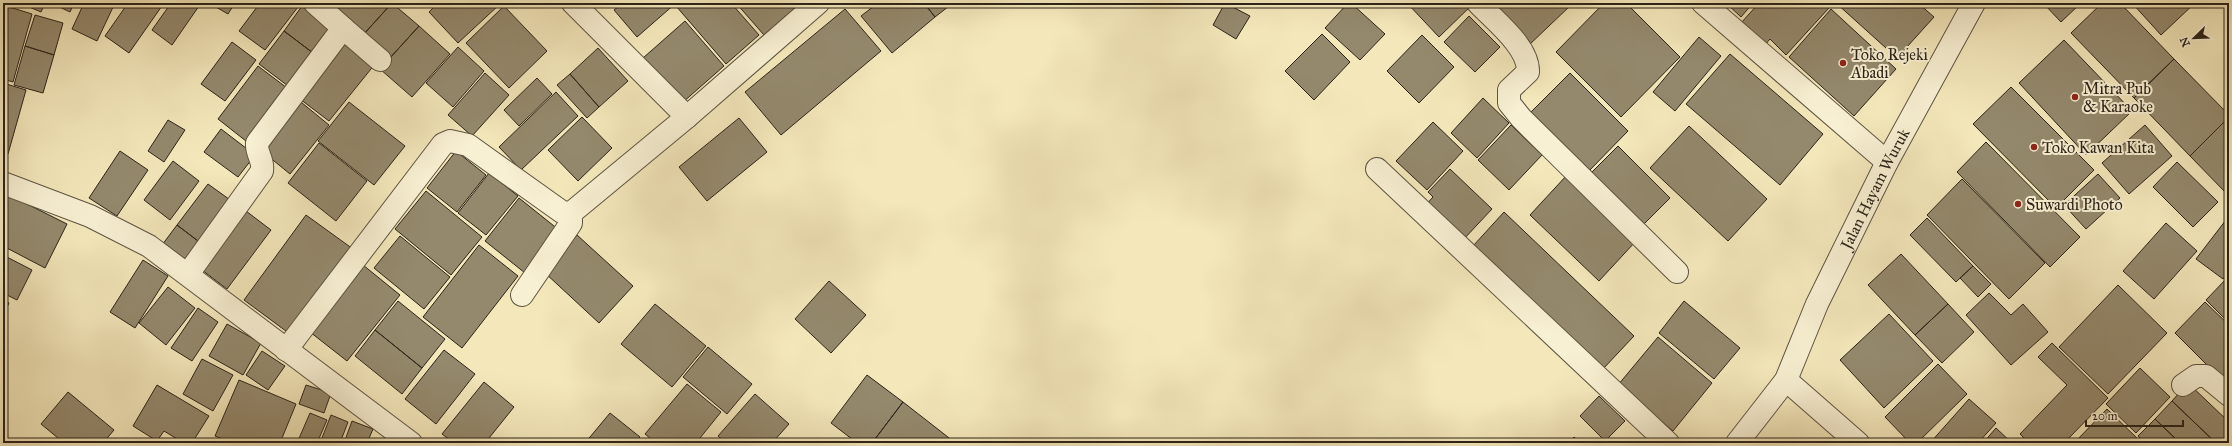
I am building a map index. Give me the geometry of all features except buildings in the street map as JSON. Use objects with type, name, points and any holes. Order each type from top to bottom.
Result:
[{"type":"street","points":[[315,3],[380,60]]},
{"type":"street","points":[[573,3],[687,117]]},
{"type":"street","points":[[522,295],[570,223],[571,213],[687,117],[818,3]]},
{"type":"street","points":[[1478,3],[1523,51],[1528,62],[1528,72],[1509,90],[1509,103],[1521,118],[1677,272]]},
{"type":"street","points":[[1703,3],[1886,162]]},
{"type":"street","name":"Jalan Hayam Wuruk","points":[[1737,443],[1786,380],[1817,304],[1886,162],[1974,3]]},
{"type":"street","points":[[188,274],[262,171],[264,163],[257,149],[257,143],[343,28]]},
{"type":"street","points":[[286,350],[442,144],[450,141],[468,145],[562,212],[571,213]]},
{"type":"street","points":[[1377,169],[1668,443]]},
{"type":"street","points":[[3,182],[61,204],[120,229],[149,246],[411,443]]},
{"type":"street","points":[[2183,385],[2196,376],[2206,376],[2229,395]]},
{"type":"street","points":[[1786,380],[1858,443]]},
{"type":"place","name":"Toko Rejeki Abadi","points":[[1843,63]]},
{"type":"place","name":"Mitra Pub & Karaoke","points":[[2075,97]]},
{"type":"place","name":"Toko Kawan Kita","points":[[2034,147]]},
{"type":"place","name":"Suwardi Photo","points":[[2018,204]]}]
